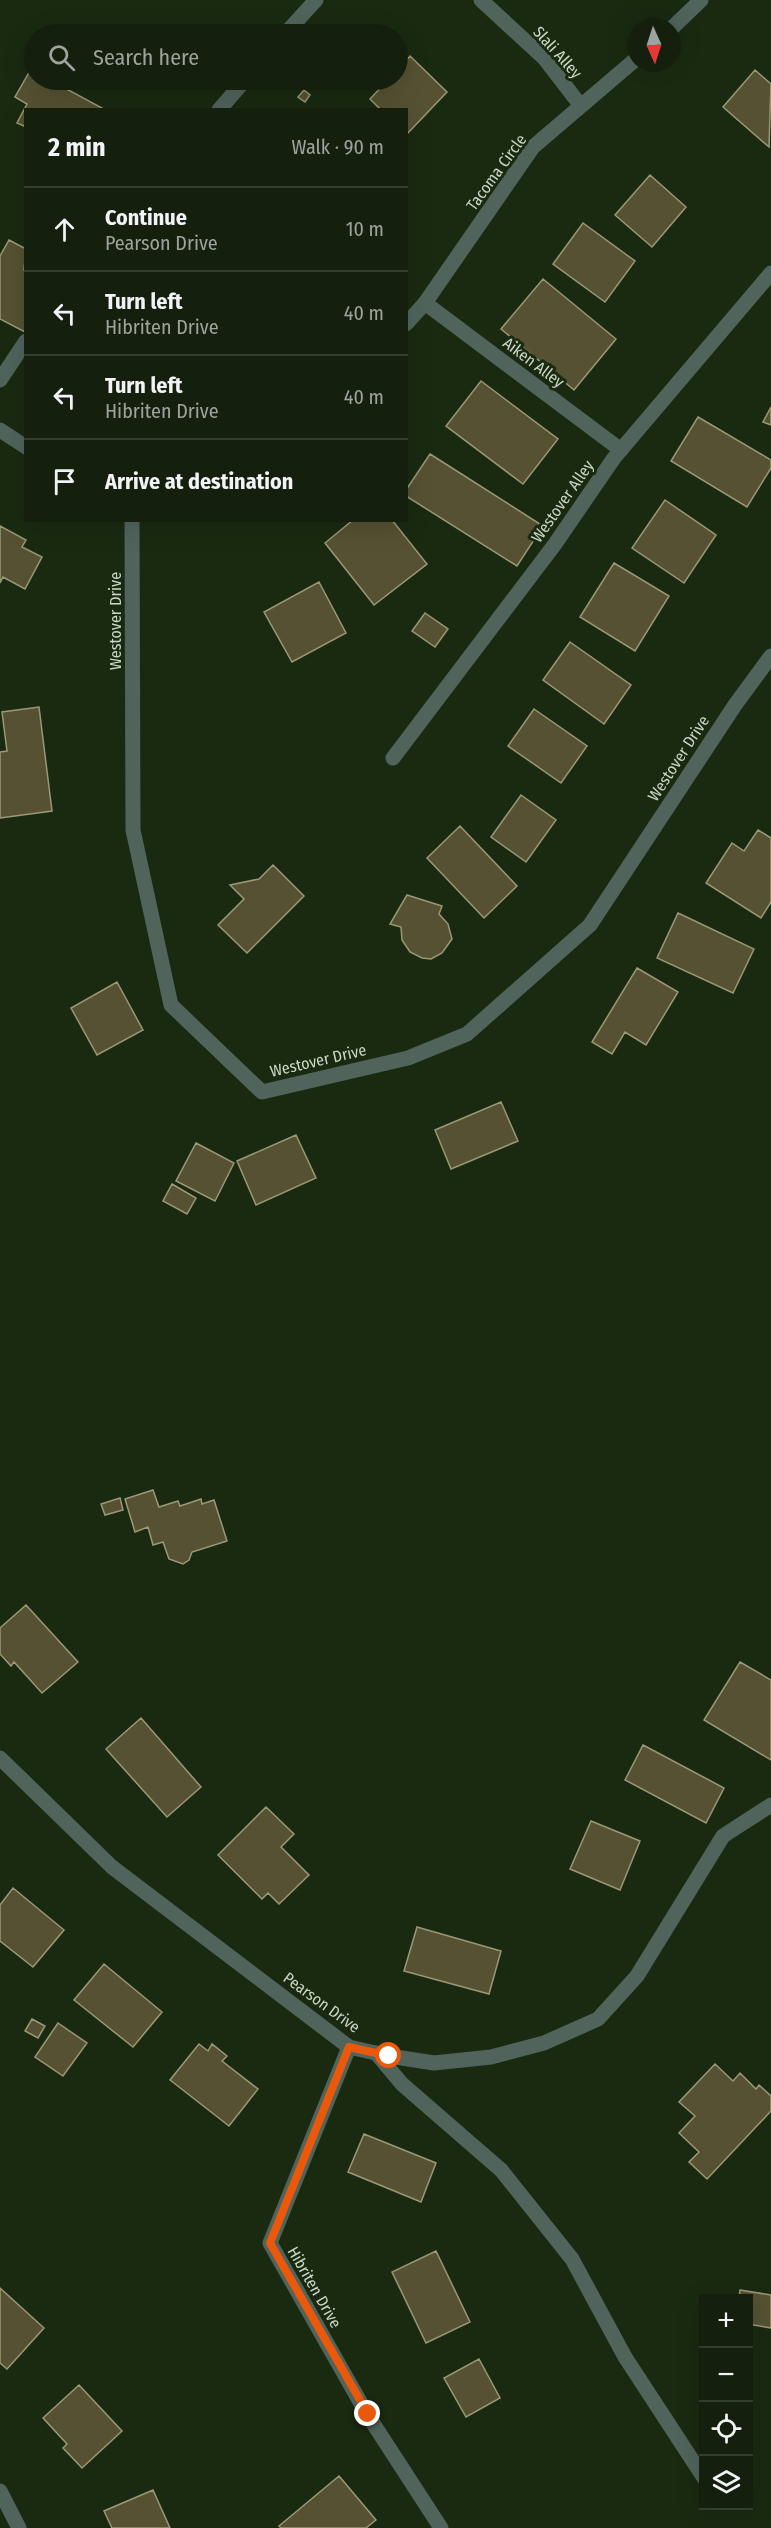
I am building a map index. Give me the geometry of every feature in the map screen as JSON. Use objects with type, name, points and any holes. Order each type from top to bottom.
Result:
[{"type":"street","points":[[294,24],[316,0]]},
{"type":"street","name":"Slali Alley","points":[[481,0],[544,58],[581,106]]},
{"type":"street","points":[[681,19],[701,0]]},
{"type":"street","name":"Tacoma Circle","points":[[408,322],[425,303],[533,147],[627,67]]},
{"type":"street","points":[[221,108],[236,90]]},
{"type":"street","name":"Westover Alley","points":[[393,758],[555,544],[621,450],[771,273]]},
{"type":"street","name":"Aiken Alley","points":[[425,303],[621,450]]},
{"type":"street","points":[[0,380],[24,344]]},
{"type":"street","points":[[0,430],[24,446]]},
{"type":"street","name":"Westover Drive","points":[[133,522],[133,830],[171,1005],[262,1092],[408,1058],[467,1034],[590,925],[735,705],[771,656]]},
{"type":"street","name":"Pearson Drive","points":[[0,1758],[112,1867],[349,2047],[434,2063],[491,2057],[544,2043],[598,2019],[638,1976],[723,1836],[771,1805]]},
{"type":"street","name":"Hibriten Drive","points":[[349,2047],[270,2243],[368,2414],[441,2528]]},
{"type":"street","points":[[376,2053],[402,2084],[501,2170],[572,2259],[625,2357],[699,2470]]},
{"type":"street","points":[[0,2491],[19,2528]]},
{"type":"building","points":[[410,56],[447,92],[408,133],[408,108],[379,108],[370,99],[379,90],[408,90],[408,58]]},
{"type":"building","points":[[755,70],[771,84],[769,147],[723,107]]},
{"type":"building","points":[[24,81],[24,90],[69,90],[102,108],[25,108],[27,104],[15,97]]},
{"type":"building","points":[[304,90],[310,95],[305,102],[298,97]]},
{"type":"building","points":[[24,110],[24,126],[17,123]]},
{"type":"building","points":[[650,175],[686,207],[652,247],[615,215]]},
{"type":"building","points":[[583,223],[635,261],[605,302],[553,264]]},
{"type":"building","points":[[9,240],[24,248],[24,331],[0,319],[0,256]]},
{"type":"building","points":[[543,279],[616,339],[574,390],[501,329]]},
{"type":"building","points":[[481,381],[558,439],[523,484],[446,426]]},
{"type":"building","points":[[771,407],[771,425],[763,422]]},
{"type":"building","points":[[698,417],[771,460],[771,468],[747,507],[671,461]]},
{"type":"building","points":[[430,454],[543,526],[517,566],[408,497],[408,487]]},
{"type":"building","points":[[665,500],[716,535],[684,583],[632,548]]},
{"type":"building","points":[[351,522],[394,522],[427,564],[374,605],[325,543]]},
{"type":"building","points":[[0,526],[26,540],[22,547],[42,557],[25,589],[3,577],[0,583]]},
{"type":"building","points":[[614,563],[669,596],[635,651],[580,617]]},
{"type":"building","points":[[319,582],[346,633],[292,662],[264,612]]},
{"type":"building","points":[[425,613],[448,629],[435,647],[412,631]]},
{"type":"building","points":[[570,642],[631,685],[604,724],[543,680]]},
{"type":"building","points":[[39,707],[52,811],[0,818],[0,752],[7,751],[2,712]]},
{"type":"building","points":[[534,709],[587,746],[561,783],[508,746]]},
{"type":"building","points":[[521,795],[556,820],[526,862],[491,837]]},
{"type":"building","points":[[460,826],[517,886],[484,918],[427,858]]},
{"type":"building","points":[[758,830],[771,838],[771,902],[761,918],[706,883],[732,843],[744,851]]},
{"type":"building","points":[[273,865],[304,896],[247,953],[218,925],[244,899],[230,885],[259,879]]},
{"type":"building","points":[[407,895],[442,906],[439,914],[448,924],[452,939],[442,953],[431,959],[422,958],[410,952],[402,940],[401,927],[390,924]]},
{"type":"building","points":[[678,913],[754,949],[733,993],[657,958]]},
{"type":"building","points":[[637,968],[678,992],[646,1045],[625,1032],[612,1054],[592,1042]]},
{"type":"building","points":[[117,982],[143,1030],[97,1055],[71,1008]]},
{"type":"building","points":[[501,1102],[518,1141],[451,1169],[435,1130]]},
{"type":"building","points":[[296,1135],[316,1178],[256,1205],[237,1161]]},
{"type":"building","points":[[196,1143],[234,1163],[215,1201],[176,1181]]},
{"type":"building","points":[[172,1184],[196,1198],[187,1214],[163,1201]]},
{"type":"building","points":[[153,1490],[159,1507],[178,1501],[180,1506],[201,1499],[202,1504],[214,1500],[227,1541],[192,1552],[189,1560],[183,1564],[169,1559],[163,1542],[153,1545],[148,1527],[135,1532],[125,1499]]},
{"type":"building","points":[[120,1498],[123,1510],[105,1515],[101,1504]]},
{"type":"building","points":[[26,1605],[78,1662],[42,1693],[14,1662],[11,1666],[0,1654],[0,1628]]},
{"type":"building","points":[[740,1662],[771,1680],[771,1760],[704,1720]]},
{"type":"building","points":[[141,1718],[201,1787],[167,1817],[106,1749]]},
{"type":"building","points":[[643,1745],[724,1788],[706,1823],[625,1780]]},
{"type":"building","points":[[266,1807],[294,1834],[281,1847],[309,1875],[279,1904],[268,1893],[262,1899],[218,1855]]},
{"type":"building","points":[[591,1821],[640,1841],[620,1890],[570,1869]]},
{"type":"building","points":[[13,1888],[64,1930],[33,1967],[0,1941],[0,1905]]},
{"type":"building","points":[[417,1927],[501,1951],[489,1994],[404,1971]]},
{"type":"building","points":[[104,1964],[162,2012],[133,2047],[74,2000]]},
{"type":"building","points":[[32,2019],[45,2026],[38,2038],[25,2031]]},
{"type":"building","points":[[58,2023],[87,2043],[63,2076],[35,2057]]},
{"type":"building","points":[[199,2044],[208,2051],[212,2044],[227,2056],[222,2061],[258,2089],[229,2126],[170,2080]]},
{"type":"building","points":[[715,2064],[733,2081],[740,2073],[756,2089],[759,2085],[771,2096],[771,2111],[707,2179],[689,2162],[699,2152],[679,2133],[695,2116],[679,2102]]},
{"type":"building","points":[[364,2134],[436,2163],[421,2202],[348,2172]]},
{"type":"building","points":[[436,2251],[470,2322],[426,2343],[392,2272]]},
{"type":"building","points":[[0,2288],[44,2328],[7,2369],[0,2363]]},
{"type":"building","points":[[740,2290],[771,2295],[771,2328],[753,2325],[753,2294],[740,2294]]},
{"type":"building","points":[[479,2359],[500,2398],[466,2417],[444,2378]]},
{"type":"building","points":[[79,2385],[122,2431],[82,2468],[63,2448],[67,2444],[43,2418]]},
{"type":"building","points":[[339,2476],[376,2520],[366,2528],[281,2528],[279,2526]]},
{"type":"building","points":[[153,2490],[170,2528],[112,2528],[104,2511]]},
{"type":"route","points":[[368,2414],[270,2243],[349,2047],[389,2056]]}]
